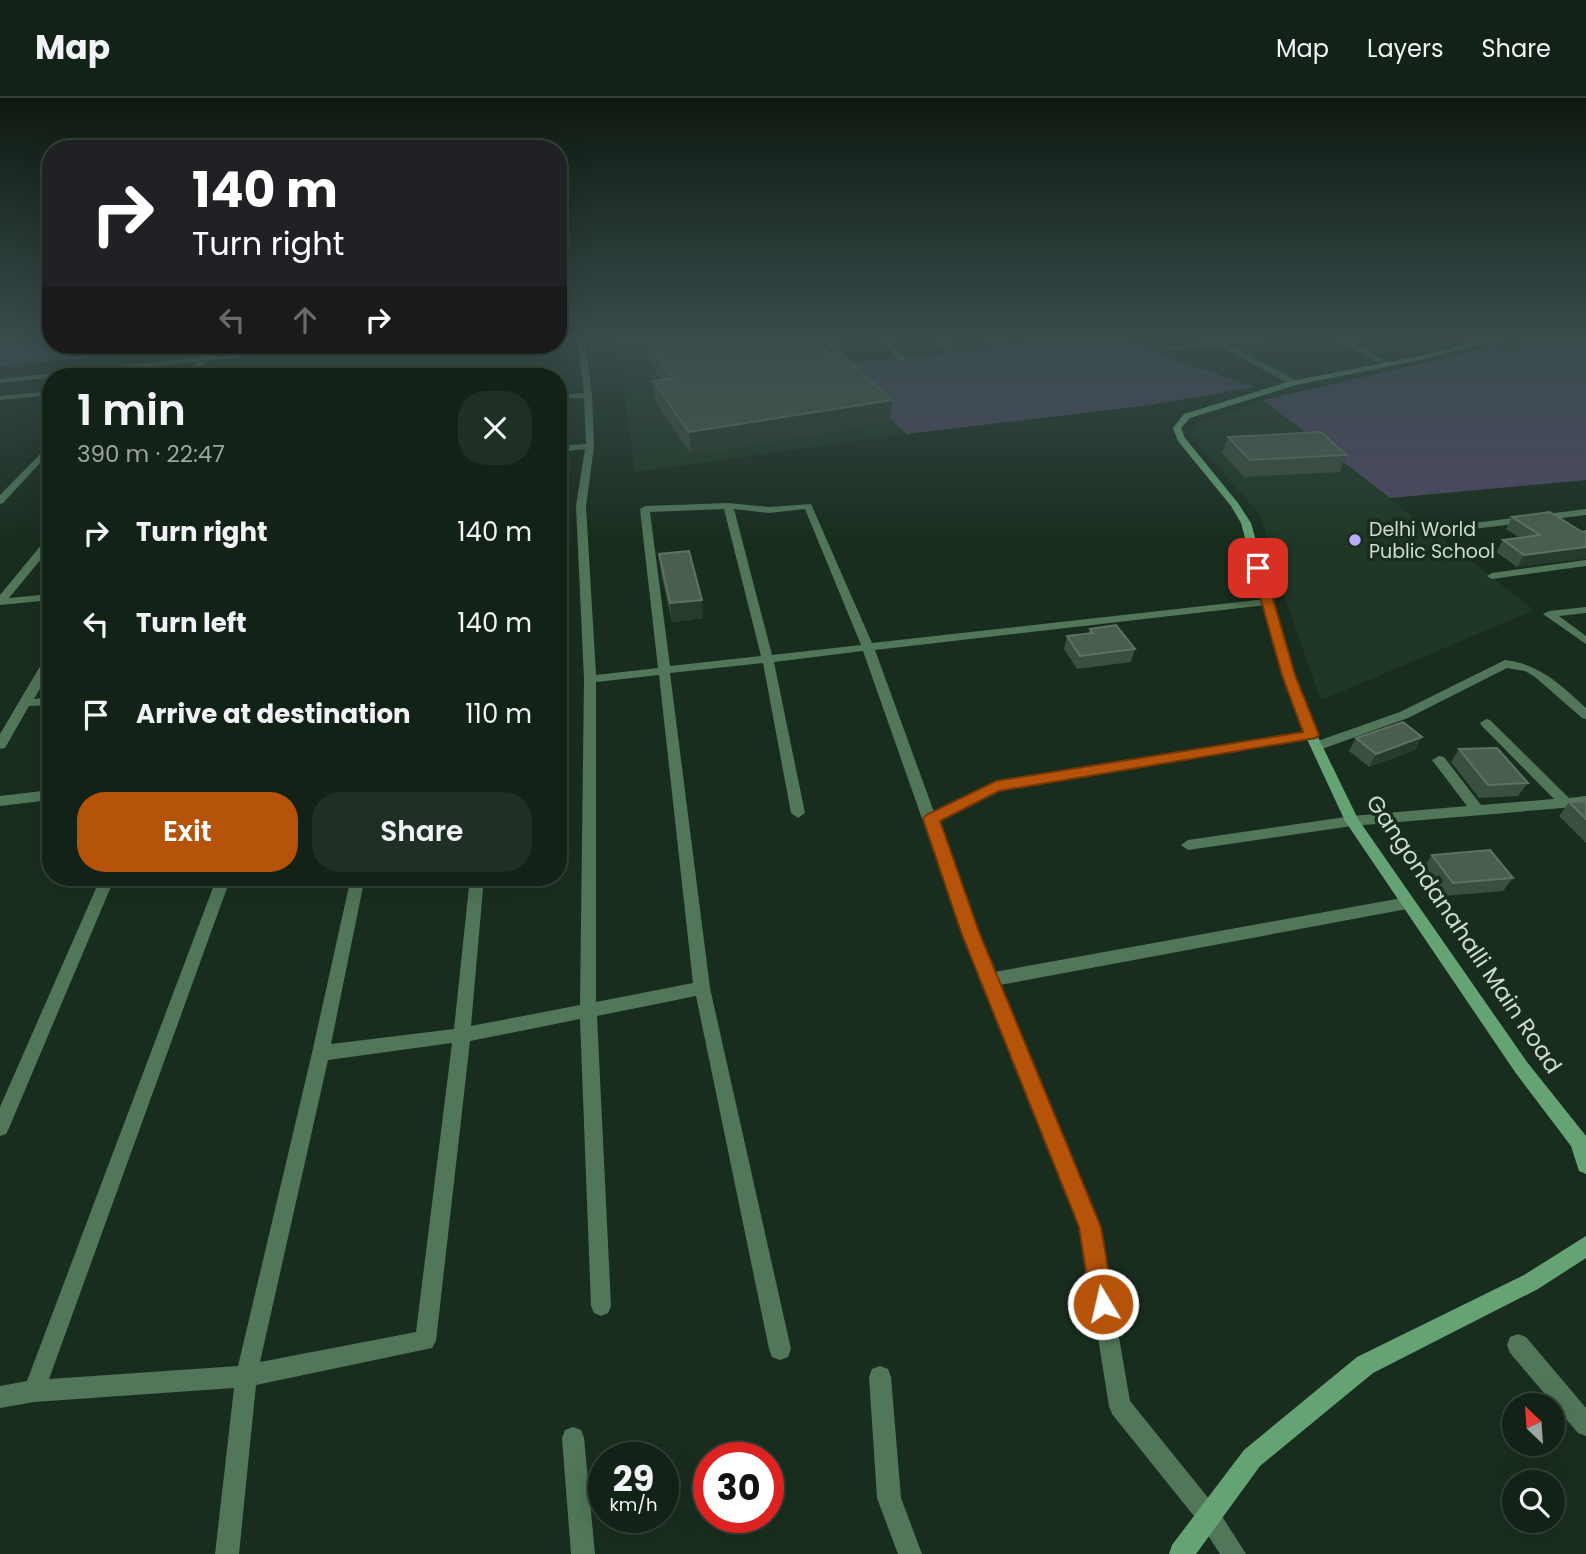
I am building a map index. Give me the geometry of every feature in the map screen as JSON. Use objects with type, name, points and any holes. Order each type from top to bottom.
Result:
[{"type":"street","points":[[588,405],[590,446],[581,506],[590,679],[589,1010],[601,1306]]},
{"type":"street","name":"Gangondanahalli Main Road","points":[[1223,405],[1187,416],[1177,428],[1181,439],[1235,505],[1246,523],[1266,602],[1289,675],[1314,741],[1352,821],[1521,1067],[1579,1142],[1586,1165]]},
{"type":"street","points":[[567,448],[590,446]]},
{"type":"street","points":[[0,501],[42,456]]},
{"type":"street","points":[[728,506],[768,660],[798,813]]},
{"type":"street","points":[[780,1349],[702,988],[645,509],[728,506],[769,510],[807,506],[868,648],[989,980],[1090,1227],[1120,1406],[1210,1518],[1234,1554]]},
{"type":"street","points":[[1449,529],[1586,512]]},
{"type":"street","points":[[0,602],[42,551]]},
{"type":"street","points":[[1492,576],[1586,563]]},
{"type":"street","points":[[0,602],[42,598]]},
{"type":"street","points":[[590,679],[1266,602]]},
{"type":"street","points":[[1586,610],[1549,614],[1586,640]]},
{"type":"street","points":[[931,819],[996,786],[1314,741],[1404,715],[1506,664],[1518,664],[1541,674],[1586,715]]},
{"type":"street","points":[[0,745],[42,674]]},
{"type":"street","points":[[25,703],[42,702]]},
{"type":"street","points":[[1486,723],[1565,802]]},
{"type":"street","points":[[1439,760],[1477,810]]},
{"type":"street","points":[[0,801],[42,796]]},
{"type":"street","points":[[1188,845],[1352,821],[1586,801]]},
{"type":"street","points":[[0,1128],[104,886]]},
{"type":"street","points":[[34,1391],[221,886]]},
{"type":"street","points":[[227,1554],[246,1376],[321,1053],[356,886]]},
{"type":"street","points":[[0,1397],[34,1391],[246,1376],[425,1341],[463,1035],[476,886]]},
{"type":"street","points":[[989,980],[1407,904]]},
{"type":"street","points":[[321,1053],[463,1035],[702,988]]},
{"type":"street","points":[[1181,1554],[1252,1458],[1365,1365],[1531,1282],[1586,1246]]},
{"type":"street","points":[[1518,1345],[1586,1425]]},
{"type":"street","points":[[880,1377],[889,1498],[910,1554]]},
{"type":"street","points":[[573,1437],[583,1554]]},
{"type":"shaded area","points":[[626,405],[875,405],[907,434],[635,472]]},
{"type":"shaded area","points":[[875,405],[1150,405],[1150,405],[907,434]]},
{"type":"shaded area","name":"Delhi World Public School","points":[[1249,405],[1269,405],[1534,610],[1321,700],[1272,562],[1262,518],[1191,435],[1196,424]]},
{"type":"shaded area","points":[[1269,405],[1586,405],[1586,480],[1390,498]]},
{"type":"building","points":[[670,405],[861,405],[689,432]]},
{"type":"building","points":[[1321,432],[1346,455],[1250,460],[1228,437]]},
{"type":"building","points":[[1550,512],[1582,532],[1586,531],[1586,547],[1524,555],[1503,540],[1540,535],[1512,517]]},
{"type":"building","points":[[689,551],[702,600],[670,603],[659,554]]},
{"type":"building","points":[[1116,625],[1135,649],[1080,656],[1067,636],[1093,633],[1090,629]]},
{"type":"building","points":[[1403,722],[1422,737],[1376,754],[1356,738]]},
{"type":"building","points":[[1497,748],[1528,783],[1488,785],[1459,749]]},
{"type":"building","points":[[1586,801],[1586,819],[1569,802]]},
{"type":"building","points":[[1490,850],[1513,878],[1453,883],[1432,855]]},
{"type":"place","name":"Delhi World Public School","points":[[1355,540]]},
{"type":"route","points":[[1103,1304],[1090,1227],[970,932],[931,819],[996,786],[1311,735],[1289,675],[1258,568]]}]
